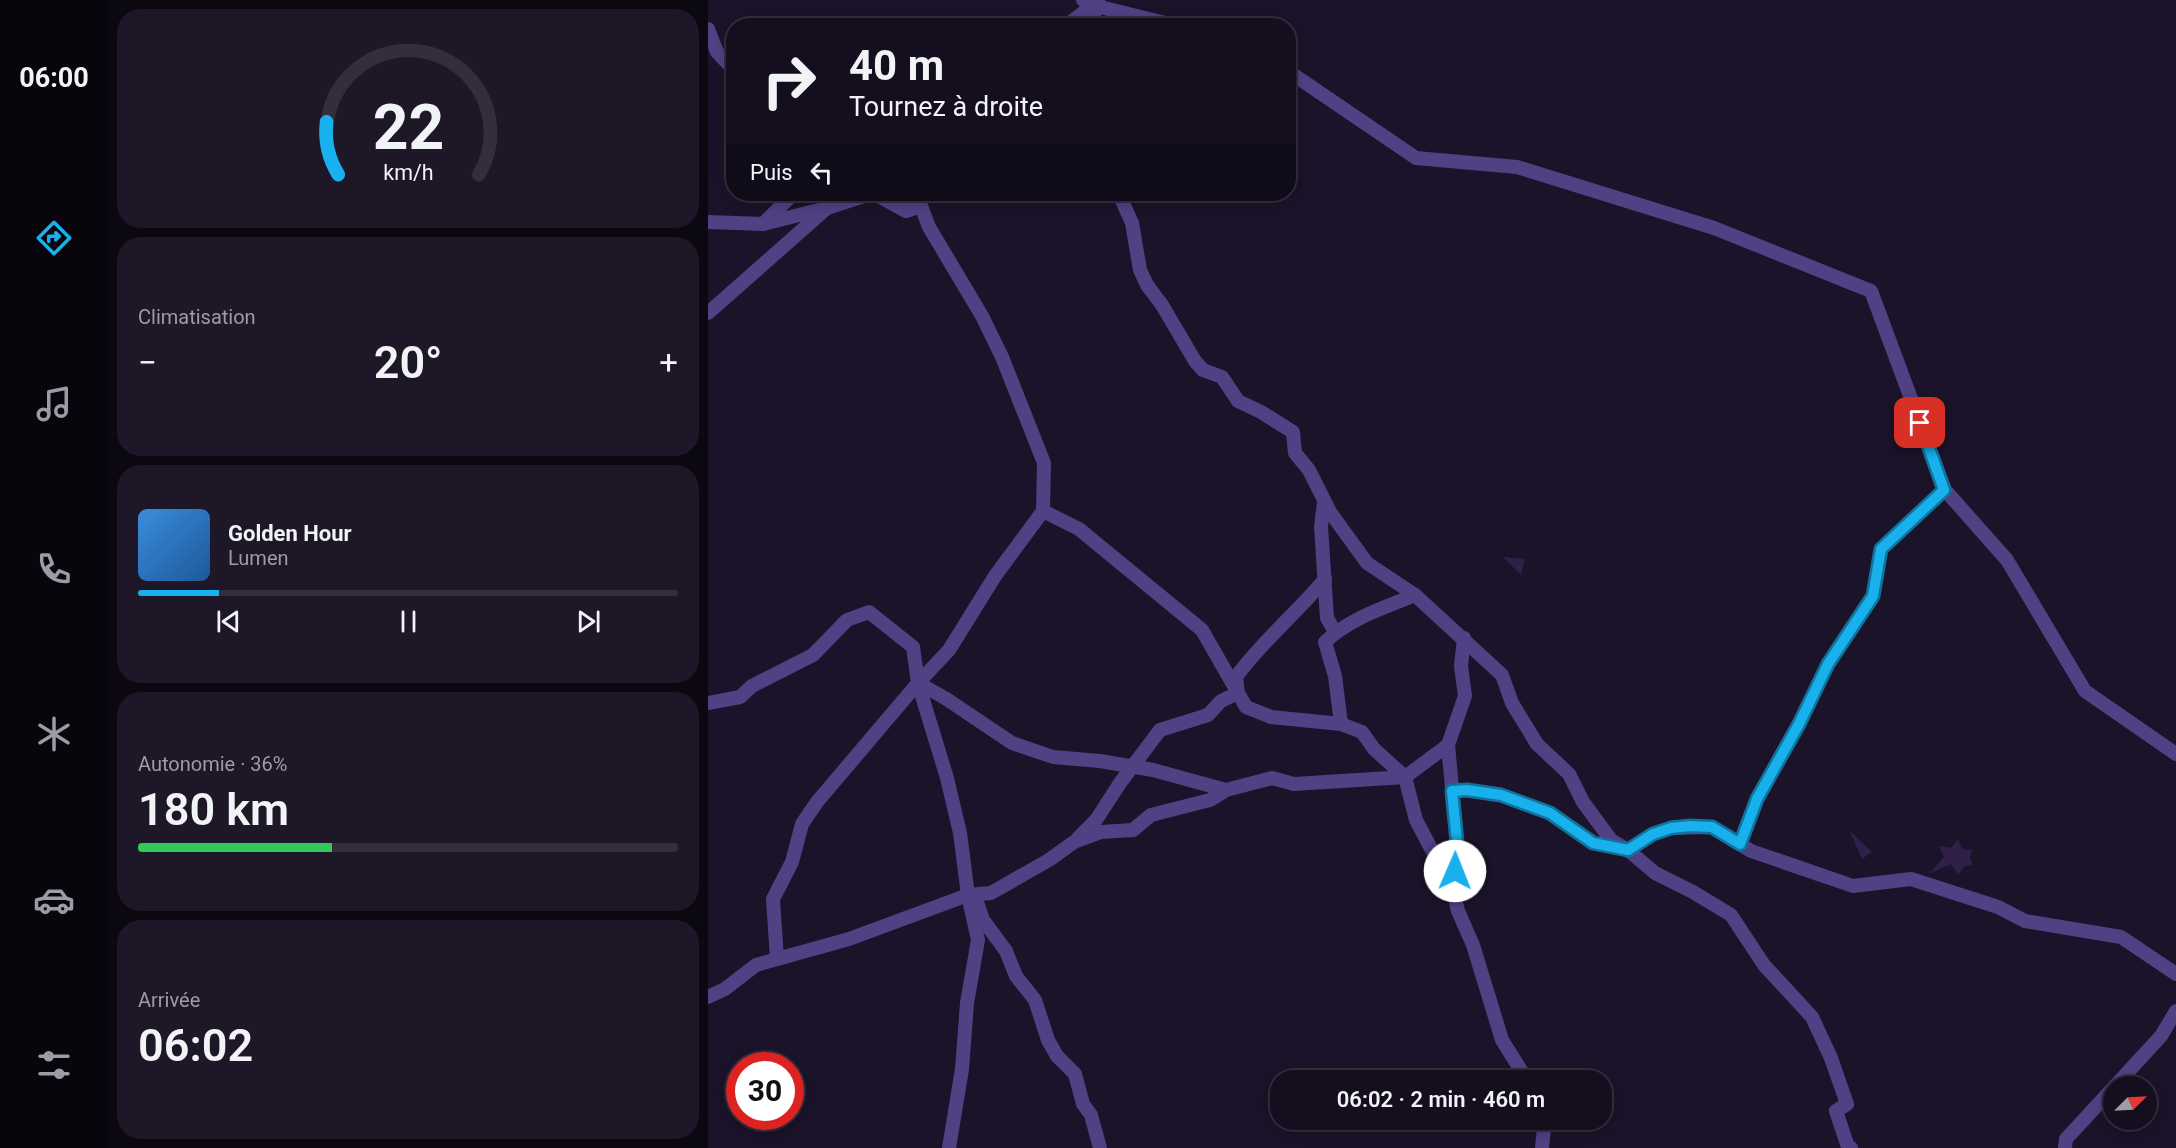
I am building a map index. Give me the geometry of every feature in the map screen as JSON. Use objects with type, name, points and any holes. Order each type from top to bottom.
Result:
[{"type":"street","points":[[1074,18],[1091,2]]},
{"type":"street","points":[[1091,2],[1094,18]]},
{"type":"street","points":[[1091,2],[1149,18]]},
{"type":"street","points":[[708,29],[717,52],[726,62]]},
{"type":"street","points":[[1296,76],[1416,158],[1517,167],[1714,228],[1871,291],[1944,490],[2007,560],[2085,691],[2176,754]]},
{"type":"street","points":[[764,224],[786,201]]},
{"type":"street","points":[[708,313],[838,201]]},
{"type":"street","points":[[708,222],[764,224],[848,201]]},
{"type":"street","points":[[777,959],[773,899],[792,862],[802,824],[855,756],[890,718],[918,682],[949,650],[994,576],[1043,511],[1044,464],[1002,357],[982,316],[929,227],[921,206],[906,211],[888,201]]},
{"type":"street","points":[[1122,201],[1132,223],[1140,270],[1195,361],[1203,370],[1222,377],[1238,401],[1293,432],[1295,453],[1309,470],[1329,512],[1367,563],[1415,595],[1502,675],[1512,703],[1537,744],[1569,774],[1583,802],[1611,840],[1628,850],[1655,873],[1731,915],[1764,965],[1812,1017],[1831,1058],[1847,1104],[1836,1111],[1842,1133],[1848,1147],[1851,1148]]},
{"type":"street","points":[[1740,844],[1757,799],[1799,724],[1828,664],[1873,596],[1881,549],[1944,490]]},
{"type":"street","points":[[1324,501],[1321,527],[1327,618],[1335,632]]},
{"type":"street","points":[[1043,511],[1079,530],[1202,630],[1246,707],[1271,717],[1341,724],[1362,732],[1374,749],[1405,777],[1416,820],[1453,890],[1458,911],[1473,945],[1502,1040],[1521,1070]]},
{"type":"street","points":[[1238,693],[1236,677],[1255,651],[1281,629],[1325,579]]},
{"type":"street","points":[[1341,724],[1335,676],[1325,642],[1335,632],[1359,618],[1415,595]]},
{"type":"street","points":[[708,703],[740,697],[752,686],[813,655],[848,620],[869,612],[913,647],[918,682],[947,778],[960,833],[978,940],[967,1003],[962,1069],[949,1148]]},
{"type":"street","points":[[1453,890],[1458,852],[1448,745],[1465,696],[1461,666],[1464,638]]},
{"type":"street","points":[[918,682],[1012,743],[1053,757],[1153,770],[1226,790]]},
{"type":"street","points":[[708,997],[725,989],[756,965],[849,939],[971,895],[991,893],[1049,860],[1074,842],[1096,820],[1132,766],[1160,730],[1208,715],[1221,701],[1238,693]]},
{"type":"street","points":[[1074,842],[1101,832],[1133,830],[1151,815],[1210,800],[1226,790],[1272,778],[1294,784],[1405,777],[1448,745]]},
{"type":"street","points":[[1452,791],[1467,790],[1501,795],[1550,813],[1593,843],[1628,850],[1653,834],[1671,828],[1712,827],[1773,860],[1801,867],[1853,886],[1911,879],[1998,907],[2025,921],[2121,937],[2176,974]]},
{"type":"street","points":[[971,895],[984,920],[1006,951],[1016,976],[1035,1000],[1048,1040],[1057,1056],[1075,1074],[1083,1104],[1091,1115],[1100,1148]]},
{"type":"street","points":[[2124,1076],[2161,1036],[2176,1011]]},
{"type":"street","points":[[2065,1148],[2066,1139],[2103,1099]]},
{"type":"street","points":[[1542,1148],[1544,1130]]},
{"type":"building","points":[[1503,557],[1525,559],[1521,575]]},
{"type":"building","points":[[1850,832],[1872,852],[1862,859]]},
{"type":"building","points":[[1958,839],[1962,849],[1972,850],[1970,858],[1973,865],[1965,866],[1958,875],[1951,864],[1929,874],[1944,857],[1939,846],[1951,848]]},
{"type":"route","points":[[1455,871],[1458,852],[1452,791],[1467,790],[1501,795],[1550,813],[1593,843],[1628,850],[1638,846],[1653,834],[1671,828],[1690,826],[1712,827],[1740,844],[1757,799],[1799,724],[1828,664],[1873,596],[1881,549],[1944,490],[1920,423]]}]
